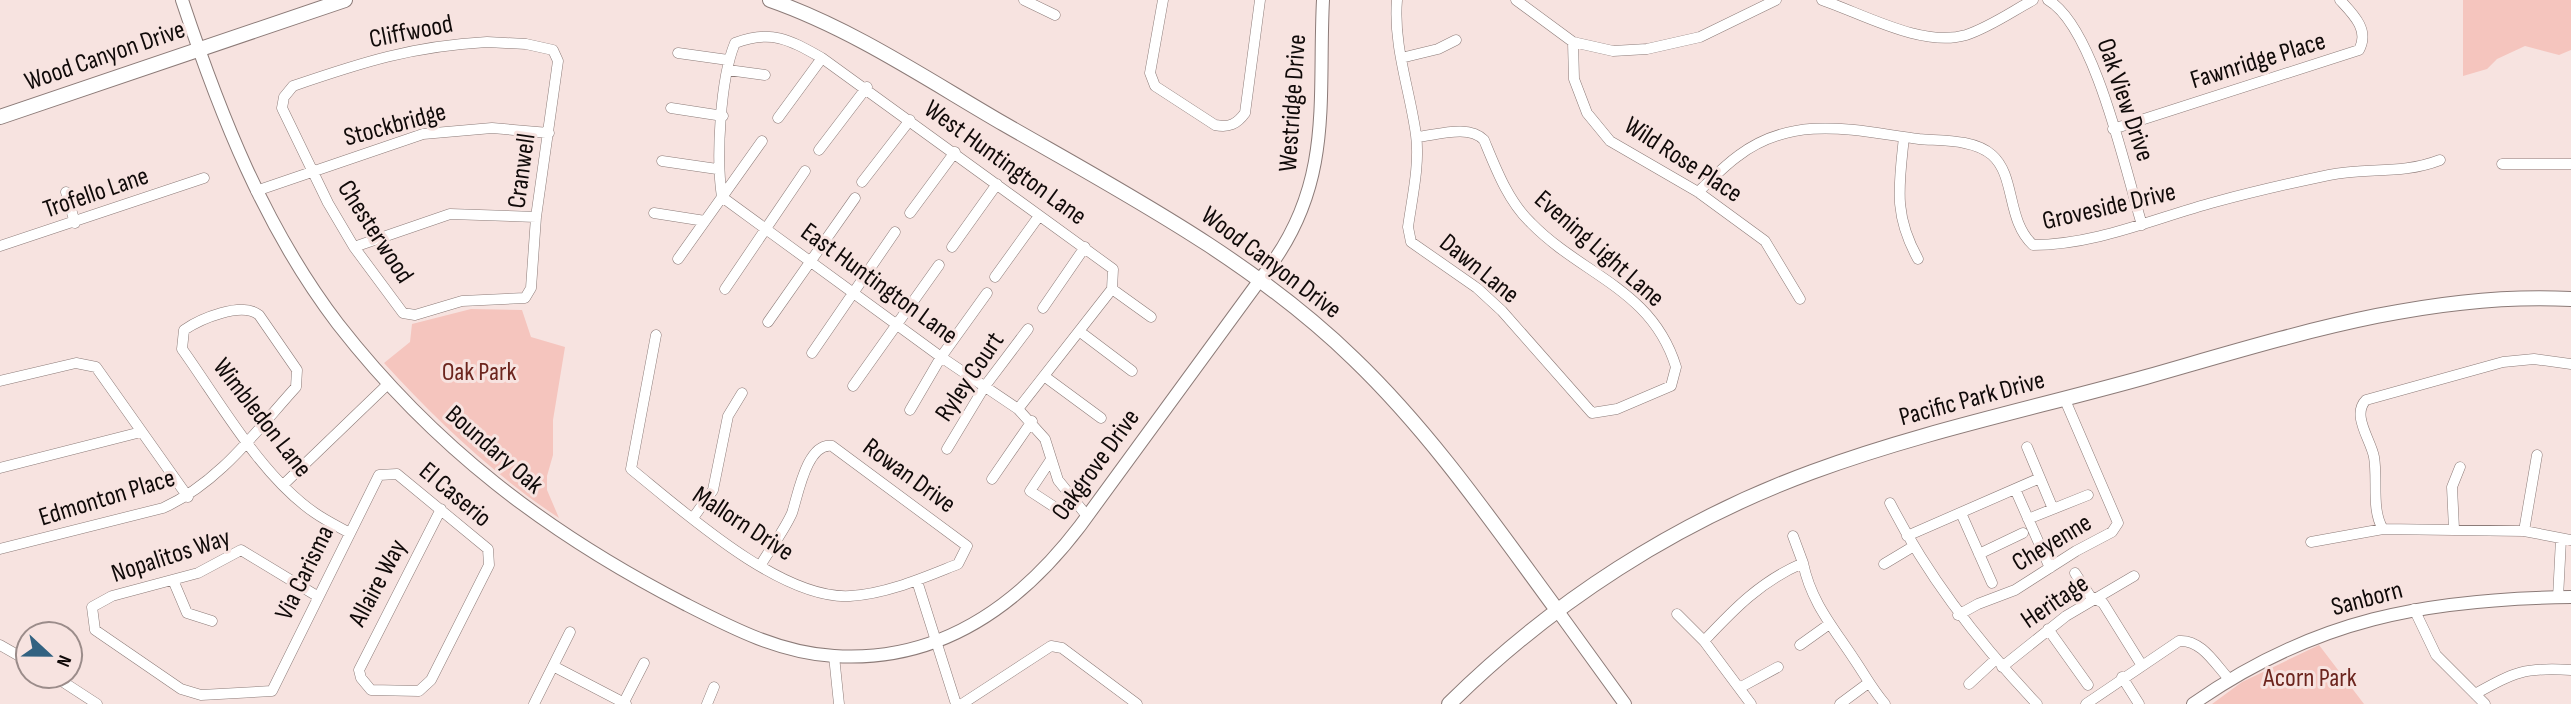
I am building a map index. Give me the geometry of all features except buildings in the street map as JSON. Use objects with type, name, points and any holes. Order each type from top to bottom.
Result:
[{"type":"main road","name":"Wood Canyon Drive","points":[[0,117],[345,0]]},
{"type":"main road","name":"Wood Canyon Drive","points":[[770,0],[842,30],[1191,232],[1260,280],[1353,357],[1422,430],[1557,610]]},
{"type":"main road","name":"Pacific Park Drive","points":[[1449,704],[1557,610],[1635,557],[1696,523],[1781,484],[1883,449],[2232,352],[2376,316],[2473,303],[2571,299]]},
{"type":"street","points":[[182,0],[199,50]]},
{"type":"street","points":[[1024,0],[1055,15]]},
{"type":"street","points":[[1163,0],[1150,73],[1155,86],[1215,125],[1233,125],[1245,113],[1260,0]]},
{"type":"street","name":"Westridge Drive","points":[[1260,280],[1297,224],[1317,162],[1323,0]]},
{"type":"street","name":"Dawn Lane","points":[[1397,0],[1396,19],[1401,58],[1416,138],[1408,227],[1411,242],[1477,288],[1502,311],[1583,406],[1592,413],[1601,414]]},
{"type":"street","points":[[1516,0],[1573,42],[1614,51],[1676,44],[1725,26],[1776,0]]},
{"type":"street","points":[[1822,0],[1931,38],[1964,35],[2032,0]]},
{"type":"street","name":"Oak View Drive","points":[[2048,0],[2063,15],[2091,60],[2142,225]]},
{"type":"street","name":"Fawnridge Place","points":[[2113,129],[2359,50],[2363,42],[2363,32],[2340,0]]},
{"type":"street","name":"West Huntington Lane","points":[[728,65],[735,43],[755,36],[786,38],[822,58],[867,88],[1113,269],[1112,289]]},
{"type":"street","points":[[1401,58],[1438,49],[1456,40]]},
{"type":"street","name":"Wild Rose Place","points":[[1573,42],[1574,79],[1587,113],[1611,141],[1698,192],[1765,241],[1800,299]]},
{"type":"street","name":"Cliffwood","points":[[284,97],[293,86],[386,55],[433,46],[507,43],[553,50]]},
{"type":"street","name":"Boundary Oak","points":[[199,50],[230,135],[256,191],[299,267],[337,322],[388,384],[460,457],[523,506],[585,548],[742,633],[778,645],[834,656],[889,652],[936,641]]},
{"type":"street","name":"Cranwell","points":[[403,313],[415,315],[461,301],[525,298],[531,288],[536,217],[558,61],[553,50]]},
{"type":"street","points":[[678,53],[765,75]]},
{"type":"street","points":[[778,118],[822,58]]},
{"type":"street","points":[[722,197],[718,169],[728,65]]},
{"type":"street","points":[[819,150],[867,88]]},
{"type":"street","name":"Chesterwood","points":[[284,97],[282,108],[312,171],[354,247],[403,313]]},
{"type":"street","points":[[671,108],[723,116]]},
{"type":"street","points":[[862,182],[910,120]]},
{"type":"street","name":"Groveside Drive","points":[[1698,192],[1738,156],[1788,131],[1836,127],[1972,145],[1991,154],[2002,167],[2020,233],[2033,245],[2055,245],[2142,225],[2214,202],[2333,174],[2415,169],[2440,160]]},
{"type":"street","name":"Stockbridge","points":[[256,191],[401,140],[442,130],[492,128],[549,133]]},
{"type":"street","name":"Evening Light Lane","points":[[1416,138],[1469,131],[1478,133],[1484,140],[1507,192],[1530,222],[1566,253],[1639,304],[1654,322],[1676,367],[1671,386],[1601,414]]},
{"type":"street","points":[[1904,137],[1898,201],[1906,237],[1918,259]]},
{"type":"street","points":[[678,259],[762,141]]},
{"type":"street","points":[[911,213],[955,152]]},
{"type":"street","points":[[662,160],[718,169]]},
{"type":"street","points":[[2502,164],[2571,164]]},
{"type":"street","points":[[725,289],[805,171]]},
{"type":"street","name":"Trofello Lane","points":[[0,246],[204,178]]},
{"type":"street","points":[[952,247],[997,184]]},
{"type":"street","points":[[66,192],[75,223]]},
{"type":"street","name":"East Huntington Lane","points":[[722,197],[1032,421],[1045,439],[1058,480],[1087,516]]},
{"type":"street","points":[[768,322],[855,198]]},
{"type":"street","points":[[654,213],[705,221]]},
{"type":"street","points":[[354,247],[450,214],[536,217]]},
{"type":"street","points":[[995,277],[1039,216]]},
{"type":"street","points":[[812,353],[895,232]]},
{"type":"street","points":[[1043,308],[1085,247]]},
{"type":"street","points":[[853,386],[939,265]]},
{"type":"street","name":"Oakgrove Drive","points":[[936,641],[965,629],[1014,598],[1056,558],[1260,280]]},
{"type":"street","points":[[1018,409],[1112,289],[1151,317]]},
{"type":"street","points":[[910,410],[941,357],[987,293]]},
{"type":"street","name":"Edmonton Place","points":[[0,549],[163,508],[188,497],[211,480],[296,387],[299,377],[298,370],[253,310],[243,309],[195,323],[184,330],[182,349]]},
{"type":"street","name":"Ryley Court","points":[[947,449],[985,386],[1028,329]]},
{"type":"street","points":[[1079,331],[1132,370]]},
{"type":"street","name":"Mallorn Drive","points":[[656,335],[631,469],[760,566],[826,594],[852,596],[916,580],[958,564],[966,551]]},
{"type":"street","name":"Wimbledon Lane","points":[[182,349],[283,485],[314,513],[348,532]]},
{"type":"street","points":[[2383,529],[2377,511],[2374,455],[2360,417],[2362,404],[2366,400],[2503,362],[2534,359],[2571,364]]},
{"type":"street","points":[[0,381],[76,363],[89,364],[105,376],[188,497]]},
{"type":"street","points":[[1044,376],[1101,418]]},
{"type":"street","points":[[283,485],[388,384]]},
{"type":"street","points":[[693,518],[713,490],[728,416],[742,393]]},
{"type":"street","name":"Cheyenne","points":[[1958,615],[2015,590],[2112,533],[2118,523],[2065,400]]},
{"type":"street","points":[[992,479],[1032,421]]},
{"type":"street","points":[[0,468],[141,432]]},
{"type":"street","name":"Rowan Drive","points":[[760,566],[791,514],[801,480],[819,448],[832,446],[963,540],[966,551]]},
{"type":"street","points":[[2026,447],[2053,509]]},
{"type":"street","points":[[2524,531],[2538,455]]},
{"type":"street","points":[[1051,461],[1030,491],[1056,509]]},
{"type":"street","points":[[2454,529],[2452,487],[2460,467]]},
{"type":"street","name":"El Caserio","points":[[361,678],[371,690],[419,691],[431,680],[489,565],[488,549],[441,509],[397,474],[379,475]]},
{"type":"street","name":"Via Carisma","points":[[272,691],[348,532],[379,475]]},
{"type":"street","points":[[1907,536],[2040,478]]},
{"type":"street","points":[[2015,489],[2050,568]]},
{"type":"street","points":[[2028,519],[2088,495]]},
{"type":"street","points":[[1890,503],[1907,536],[1958,615],[2037,704]]},
{"type":"street","name":"Allaire Way","points":[[361,678],[361,661],[441,509]]},
{"type":"street","points":[[1961,513],[1992,583]]},
{"type":"street","points":[[2311,542],[2383,529],[2524,531],[2566,539],[2565,598]]},
{"type":"street","points":[[1979,554],[2023,533]]},
{"type":"street","points":[[1793,536],[1808,586],[1828,625],[1855,660],[1867,684],[1885,704]]},
{"type":"street","points":[[1884,564],[1914,547]]},
{"type":"street","name":"Nopalitos Way","points":[[272,691],[201,695],[181,689],[95,630],[92,607],[112,596],[198,573],[241,550],[317,596]]},
{"type":"street","points":[[1704,641],[1744,599],[1775,575],[1802,563]]},
{"type":"street","points":[[2075,573],[2090,596],[2103,603],[2141,664]]},
{"type":"street","name":"Heritage","points":[[1969,684],[2048,629],[2134,576]]},
{"type":"street","points":[[173,580],[187,613],[212,621]]},
{"type":"street","points":[[916,580],[956,704]]},
{"type":"street","name":"Sanborn","points":[[2193,704],[2273,654],[2357,622],[2453,602],[2565,598]]},
{"type":"street","points":[[2414,609],[2436,655],[2486,704]]},
{"type":"street","name":"Wood Canyon Drive","points":[[1557,610],[1625,704]]},
{"type":"street","points":[[1677,614],[1704,641],[1741,687],[1751,704]]},
{"type":"street","points":[[1800,645],[1828,625]]},
{"type":"street","points":[[2048,629],[2088,685]]},
{"type":"street","points":[[534,704],[570,632]]},
{"type":"street","points":[[2086,704],[2141,664],[2179,641],[2190,640],[2229,680]]},
{"type":"street","points":[[962,704],[1051,646],[1062,648],[1137,704]]},
{"type":"street","points":[[834,656],[839,704]]},
{"type":"street","points":[[553,666],[624,704],[644,663]]},
{"type":"street","points":[[1741,687],[1778,667]]},
{"type":"street","points":[[2475,694],[2515,672],[2536,668],[2571,670]]},
{"type":"street","points":[[2122,677],[2139,704]]},
{"type":"street","points":[[1840,704],[1867,684]]},
{"type":"street","points":[[707,704],[715,687]]},
{"type":"street","points":[[76,690],[97,704]]},
{"type":"green space","points":[[2463,0],[2571,0],[2571,50],[2559,55],[2525,46],[2497,59],[2487,69],[2463,76]]},
{"type":"green space","name":"Oak Park","points":[[471,309],[522,310],[531,337],[565,347],[553,420],[553,455],[547,476],[547,490],[559,518],[512,484],[467,446],[384,363],[410,342],[412,324]]},
{"type":"green space","name":"Acorn Park","points":[[2319,645],[2364,704],[2212,704],[2242,682]]}]
